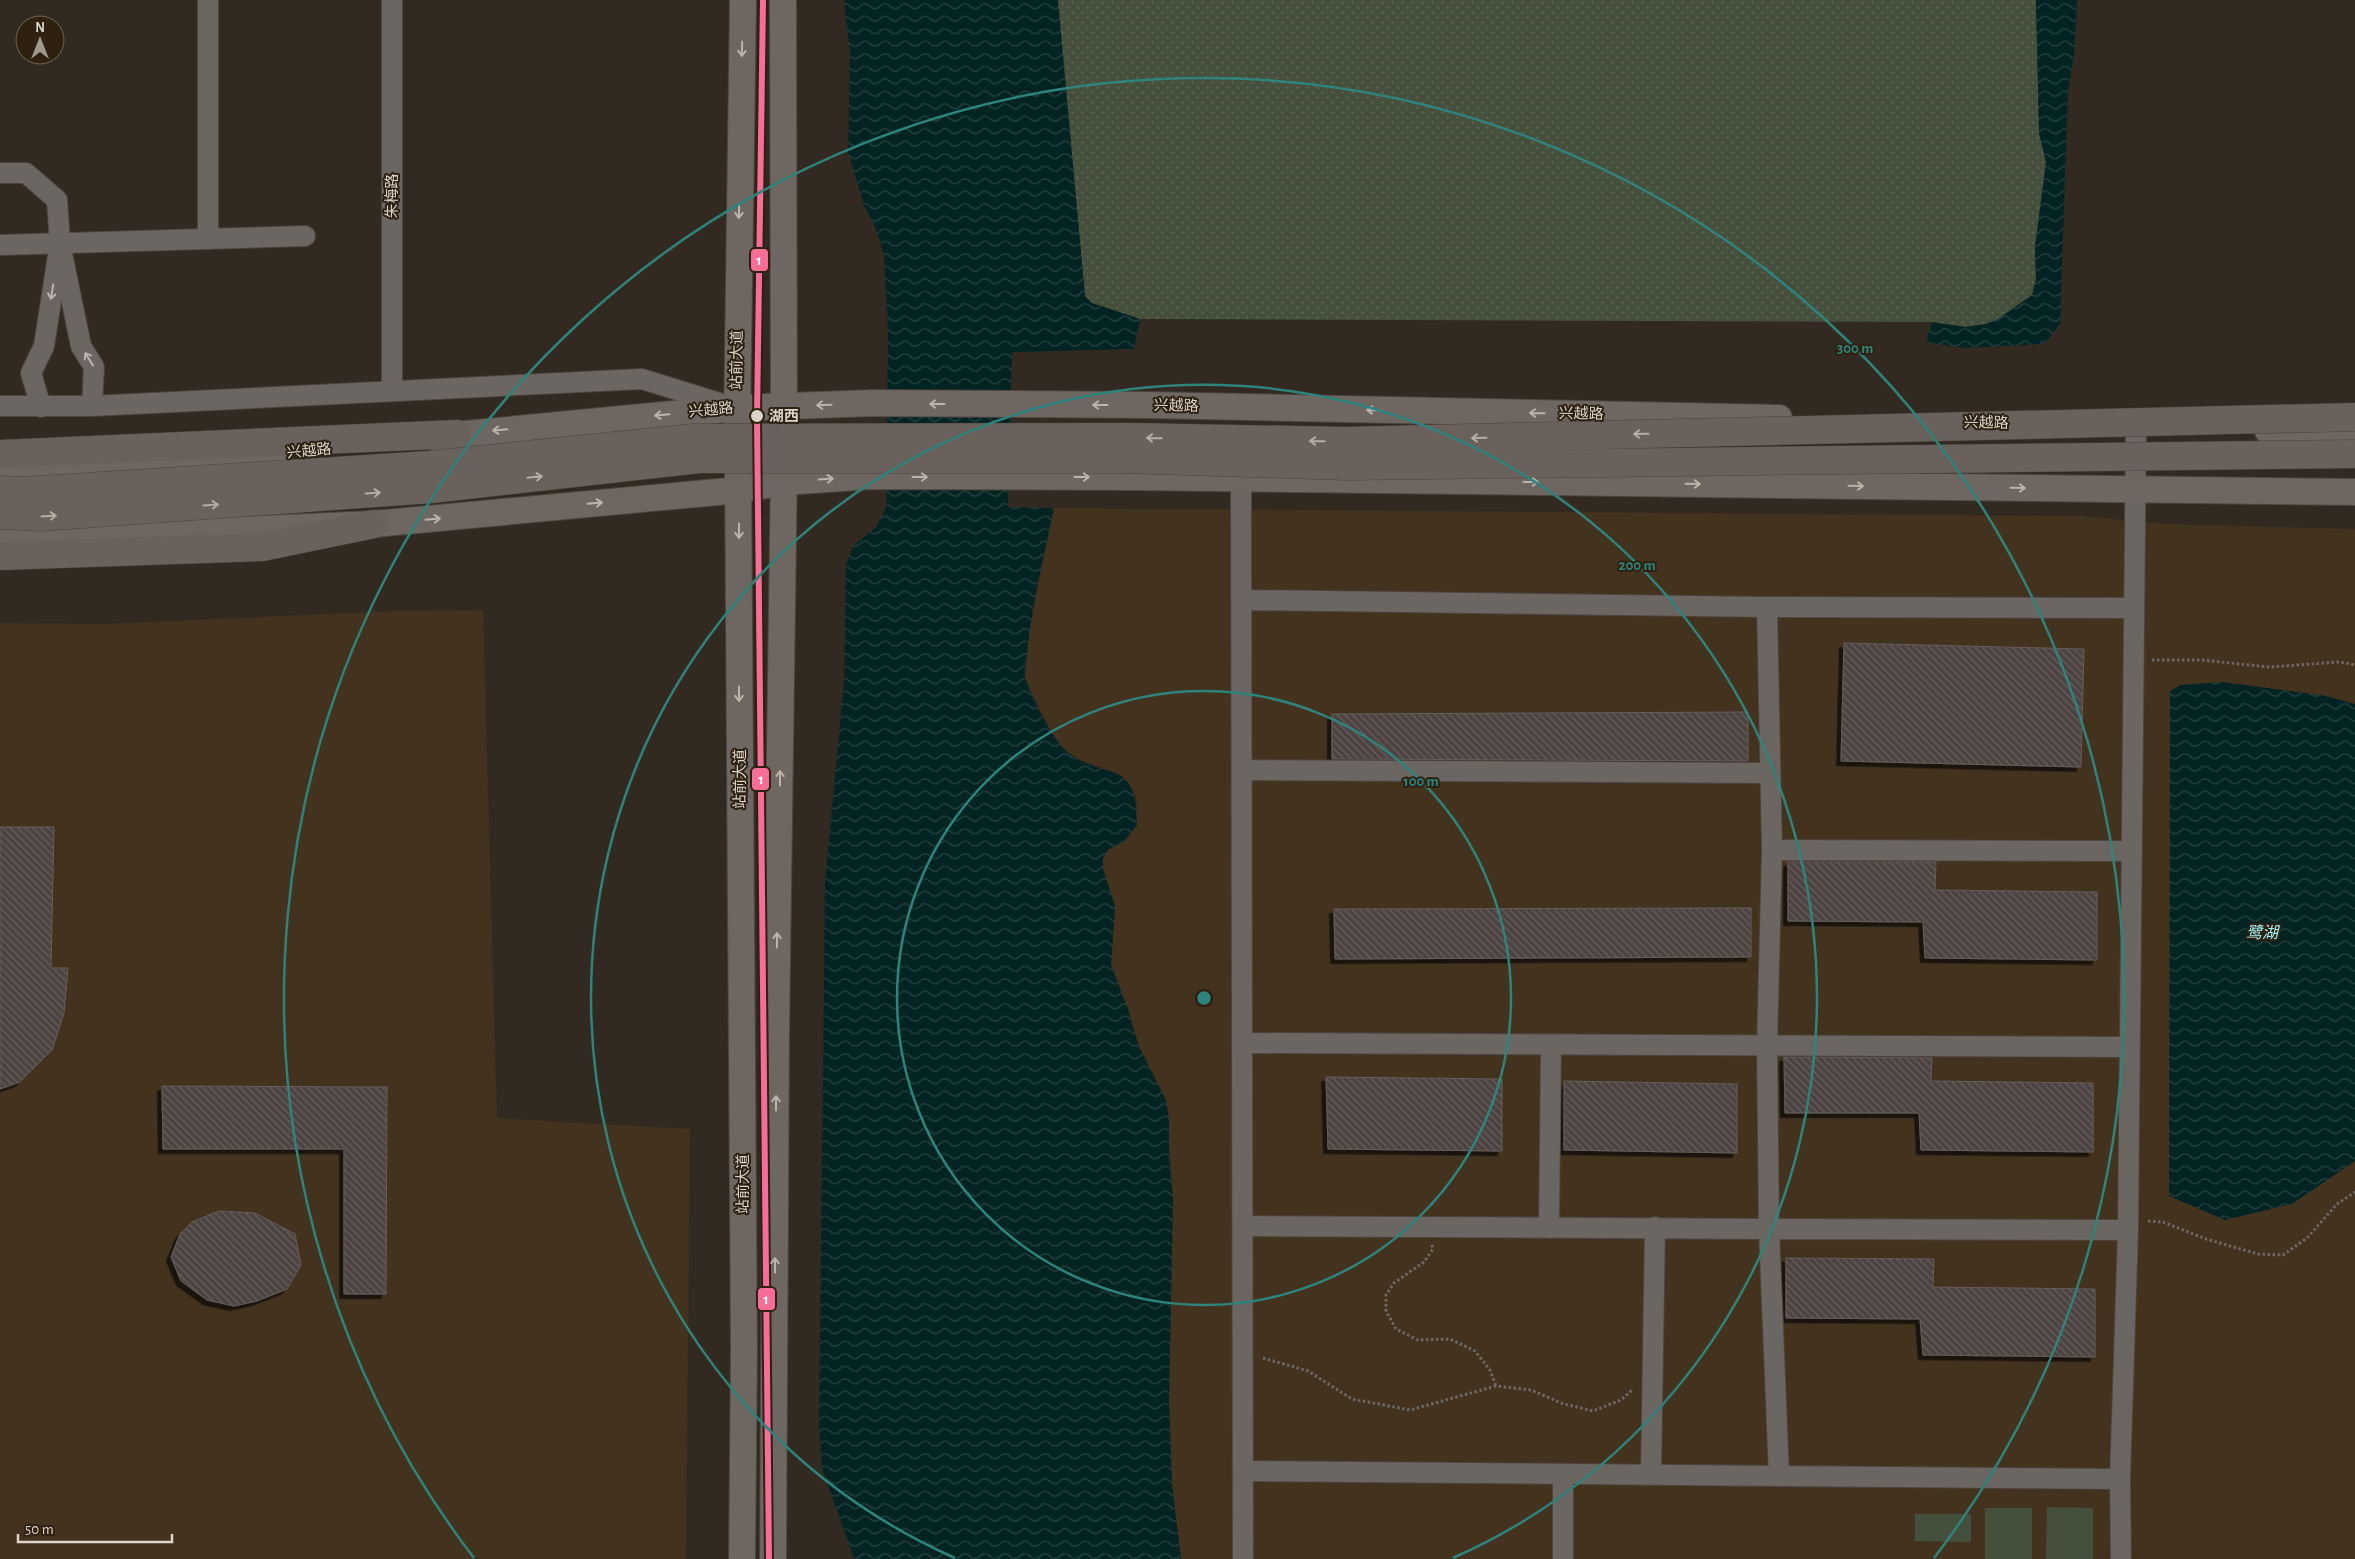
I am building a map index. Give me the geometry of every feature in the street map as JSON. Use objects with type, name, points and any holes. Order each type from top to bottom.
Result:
[{"type":"highway","points":[[0,490],[25,491],[429,465],[693,438],[1128,437],[1345,442],[2355,417]]},
{"type":"highway","points":[[0,454],[278,440],[457,434]]},
{"type":"highway","points":[[0,515],[40,517],[431,489],[700,459],[1124,460],[1347,466],[2355,454]]},
{"type":"highway","points":[[0,556],[262,547],[374,524]]},
{"type":"main road","name":"站前大道","points":[[742,1559],[744,1340],[739,490],[736,408],[743,0]]},
{"type":"main road","points":[[773,1559],[776,1033],[784,482],[783,0]]},
{"type":"main road","name":"兴越路","points":[[0,468],[204,460],[389,444],[457,434],[736,408],[873,403],[1148,406],[2136,426],[2355,434]]},
{"type":"main road","points":[[0,537],[59,538],[374,524],[739,490],[784,482],[871,476],[1132,477],[2355,492]]},
{"type":"street","points":[[208,0],[208,239]]},
{"type":"street","name":"朱梅路","points":[[392,0],[392,391]]},
{"type":"street","points":[[0,173],[26,173],[57,200],[60,244],[81,346],[94,367],[92,406]]},
{"type":"street","points":[[0,245],[305,236]]},
{"type":"street","points":[[40,407],[31,373],[44,346],[60,244]]},
{"type":"street","points":[[0,406],[92,406],[642,379],[736,408]]},
{"type":"street","points":[[2120,1559],[2120,1480],[2128,1225],[2136,426]]},
{"type":"street","points":[[1241,479],[1244,1042],[1243,1559]]},
{"type":"street","points":[[1242,600],[1767,607],[2134,608]]},
{"type":"street","points":[[1767,607],[1772,850],[1767,1046],[1770,1229],[1779,1476]]},
{"type":"street","points":[[1242,770],[1770,773]]},
{"type":"street","points":[[1772,850],[2132,851]]},
{"type":"street","points":[[1244,1042],[2129,1047]]},
{"type":"street","points":[[1549,1228],[1551,1045]]},
{"type":"street","points":[[1243,1226],[1770,1229],[2128,1225]]},
{"type":"street","points":[[1651,1474],[1655,1227]]},
{"type":"street","points":[[1244,1471],[2120,1480]]},
{"type":"street","points":[[1563,1474],[1563,1559]]},
{"type":"path","points":[[2134,659],[2201,660],[2270,667],[2339,662],[2355,665]]},
{"type":"path","points":[[2128,1225],[2163,1222],[2206,1239],[2258,1254],[2283,1255],[2307,1238],[2337,1204],[2355,1192]]},
{"type":"path","points":[[1430,1227],[1433,1249],[1424,1262],[1394,1283],[1386,1295],[1386,1311],[1396,1329],[1418,1340],[1450,1340],[1474,1351],[1490,1370],[1496,1386]]},
{"type":"path","points":[[1243,1352],[1308,1371],[1352,1399],[1410,1410],[1496,1386],[1531,1390],[1560,1403],[1593,1411],[1621,1400],[1653,1376]]},
{"type":"shaded area","points":[[1054,508],[2081,516],[2167,524],[2355,529],[2355,1559],[1181,1559],[1172,1485],[1169,1401],[1173,1198],[1166,1100],[1139,1047],[1128,1009],[1111,965],[1115,906],[1103,869],[1103,858],[1108,850],[1125,841],[1137,805],[1136,796],[1123,776],[1077,758],[1061,746],[1050,729],[1025,678],[1030,624]]},
{"type":"shaded area","points":[[483,610],[497,1118],[690,1129],[686,1559],[0,1559],[0,623],[105,624],[395,611]]},
{"type":"green space","points":[[1057,0],[2036,0],[2039,133],[2046,162],[2035,247],[2036,279],[2032,295],[1998,320],[1965,327],[1932,322],[1140,319],[1092,303],[1085,296]]},
{"type":"green space","points":[[2047,1507],[2093,1508],[2093,1559],[2046,1559]]},
{"type":"green space","points":[[1985,1508],[2032,1508],[2032,1559],[1985,1559]]},
{"type":"green space","points":[[1915,1514],[1971,1514],[1971,1542],[1915,1541]]},
{"type":"water","points":[[844,0],[1058,0],[1085,296],[1092,303],[1140,319],[1134,349],[1012,352],[1008,507],[1054,508],[1029,635],[1025,677],[1029,688],[1049,729],[1061,746],[1081,761],[1125,779],[1131,788],[1136,803],[1137,825],[1125,841],[1108,850],[1103,858],[1103,869],[1115,906],[1111,965],[1128,1009],[1139,1047],[1166,1100],[1169,1119],[1169,1159],[1173,1198],[1169,1401],[1172,1485],[1181,1559],[854,1559],[822,1468],[819,1426],[825,882],[844,681],[846,564],[853,546],[876,527],[886,508],[888,332],[884,256],[876,229],[864,205],[848,152],[850,54]]},
{"type":"water","points":[[2036,0],[2077,0],[2074,56],[2068,91],[2060,324],[2047,341],[2042,344],[1962,348],[1926,342],[1932,322],[1965,327],[1986,324],[1998,319],[2032,295],[2036,279],[2035,247],[2046,162],[2039,133]]},
{"type":"water","name":"鹭湖","points":[[2223,682],[2326,696],[2355,704],[2355,1161],[2292,1204],[2225,1220],[2169,1196],[2170,691],[2180,685]]},
{"type":"building","points":[[1844,643],[2084,649],[2081,767],[1841,761]]},
{"type":"building","points":[[1748,712],[1748,761],[1332,759],[1332,714]]},
{"type":"building","points":[[0,827],[54,827],[51,968],[68,968],[64,1013],[52,1050],[20,1082],[0,1089]]},
{"type":"building","points":[[1788,862],[1936,862],[1935,890],[2097,892],[2097,960],[1925,958],[1923,922],[1788,921]]},
{"type":"building","points":[[1751,908],[1751,957],[1335,959],[1334,909]]},
{"type":"building","points":[[1784,1057],[1932,1058],[1931,1081],[2093,1083],[2093,1152],[1921,1150],[1919,1113],[1785,1113]]},
{"type":"building","points":[[1326,1077],[1502,1079],[1502,1151],[1328,1149]]},
{"type":"building","points":[[1564,1081],[1737,1084],[1737,1153],[1564,1150]]},
{"type":"building","points":[[162,1086],[387,1087],[386,1294],[344,1294],[344,1149],[163,1149]]},
{"type":"building","points":[[219,1211],[255,1213],[295,1234],[301,1265],[287,1289],[257,1301],[234,1306],[207,1300],[181,1281],[171,1257],[180,1234],[192,1222]]},
{"type":"building","points":[[1786,1258],[1934,1259],[1933,1287],[2095,1289],[2095,1357],[1923,1355],[1920,1319],[1786,1318]]},
{"type":"transit line","name":"1","points":[[763,0],[757,417],[769,1559]]},
{"type":"place","name":"湖西","points":[[757,416]]}]
